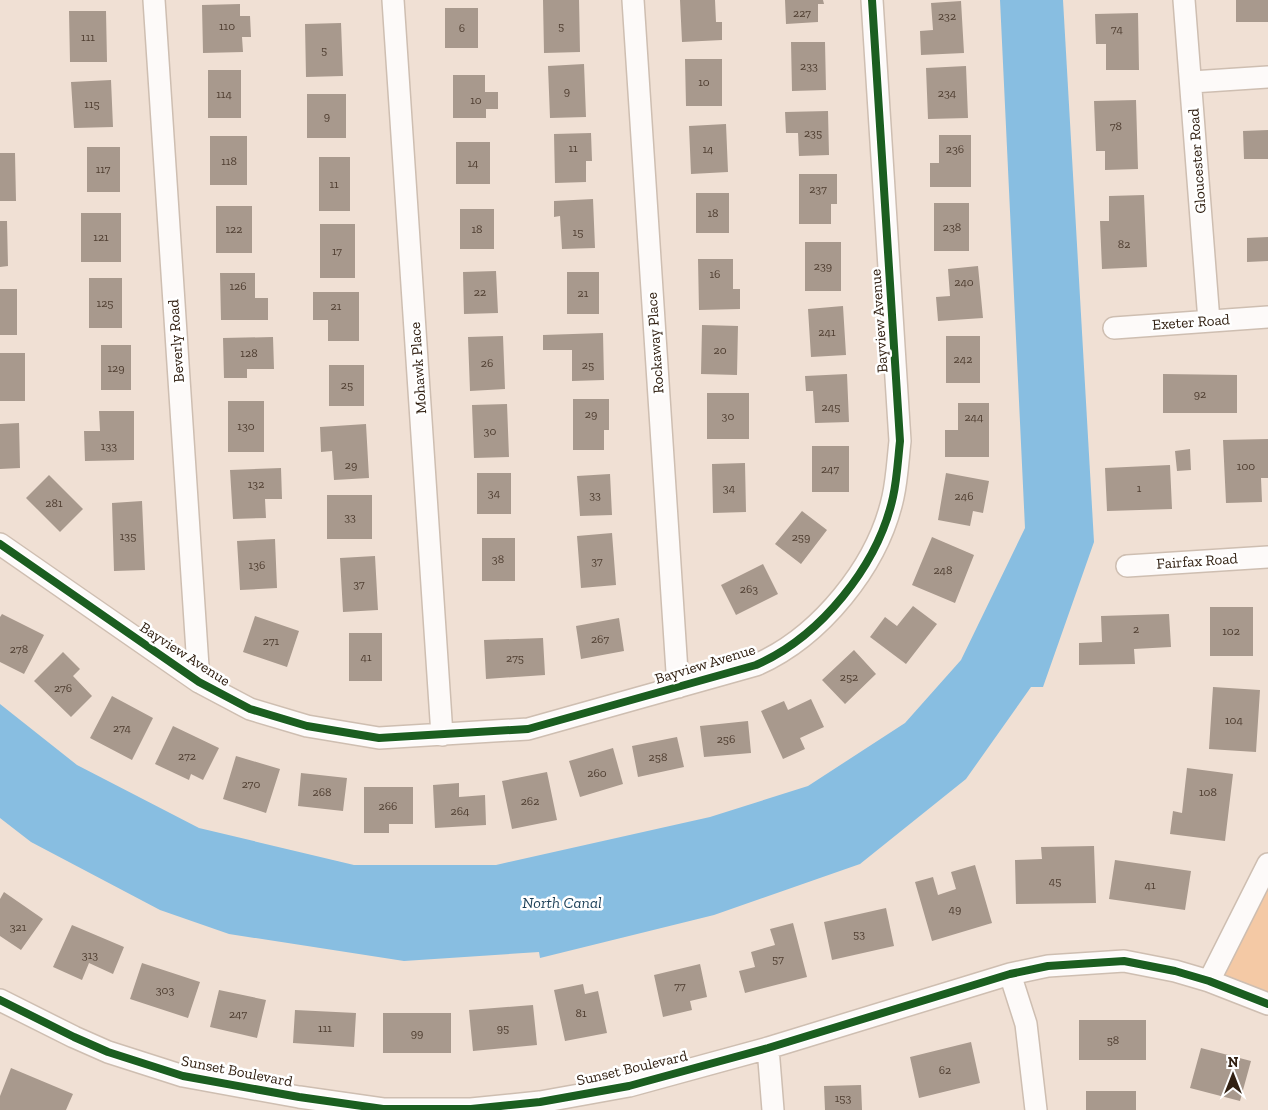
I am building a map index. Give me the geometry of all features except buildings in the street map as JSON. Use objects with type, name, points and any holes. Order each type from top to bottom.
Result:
[{"type":"street","name":"Beverly Road","points":[[154,0],[199,682]]},
{"type":"street","name":"Mohawk Place","points":[[393,0],[442,735]]},
{"type":"street","name":"Rockaway Place","points":[[633,0],[678,687]]},
{"type":"street","name":"Bayview Avenue","points":[[0,544],[199,682],[250,709],[307,726],[380,738],[528,729],[756,665],[771,658],[807,634],[839,602],[861,571],[879,540],[893,498],[900,441],[872,0]]},
{"type":"street","name":"Gloucester Road","points":[[1184,0],[1192,82],[1209,321]]},
{"type":"street","points":[[1192,82],[1268,77]]},
{"type":"street","name":"Exeter Road","points":[[1114,328],[1268,317]]},
{"type":"street","name":"Fairfax Road","points":[[1126,566],[1268,556]]},
{"type":"street","points":[[1209,981],[1268,864]]},
{"type":"street","name":"Sunset Boulevard","points":[[0,1000],[74,1038],[108,1052],[174,1073],[298,1103],[383,1109],[470,1109],[539,1106],[629,1086],[768,1048],[1010,974],[1048,966],[1124,961],[1175,971],[1209,981],[1268,1004]]},
{"type":"street","points":[[1010,974],[1026,1024],[1036,1110]]},
{"type":"street","points":[[768,1048],[773,1110]]},
{"type":"shaded area","points":[[1268,885],[1268,996],[1221,977]]},
{"type":"water","name":"North Canal","points":[[1000,0],[1063,0],[1094,542],[1043,687],[1031,687],[966,779],[860,864],[714,915],[540,958],[539,952],[404,961],[229,934],[160,910],[31,842],[0,818],[0,704],[77,765],[199,828],[354,865],[496,865],[710,817],[808,786],[905,723],[961,660],[1025,528]]},
{"type":"cycle path","points":[[0,544],[199,682],[250,709],[307,726],[379,738],[528,729],[756,665],[780,653],[824,618],[860,573],[885,523],[896,483],[900,441],[872,0]]},
{"type":"cycle path","points":[[0,1000],[108,1052],[183,1076],[299,1097],[383,1109],[471,1109],[540,1102],[629,1086],[768,1048],[1010,974],[1048,966],[1124,961],[1175,971],[1209,981],[1268,1004]]}]
